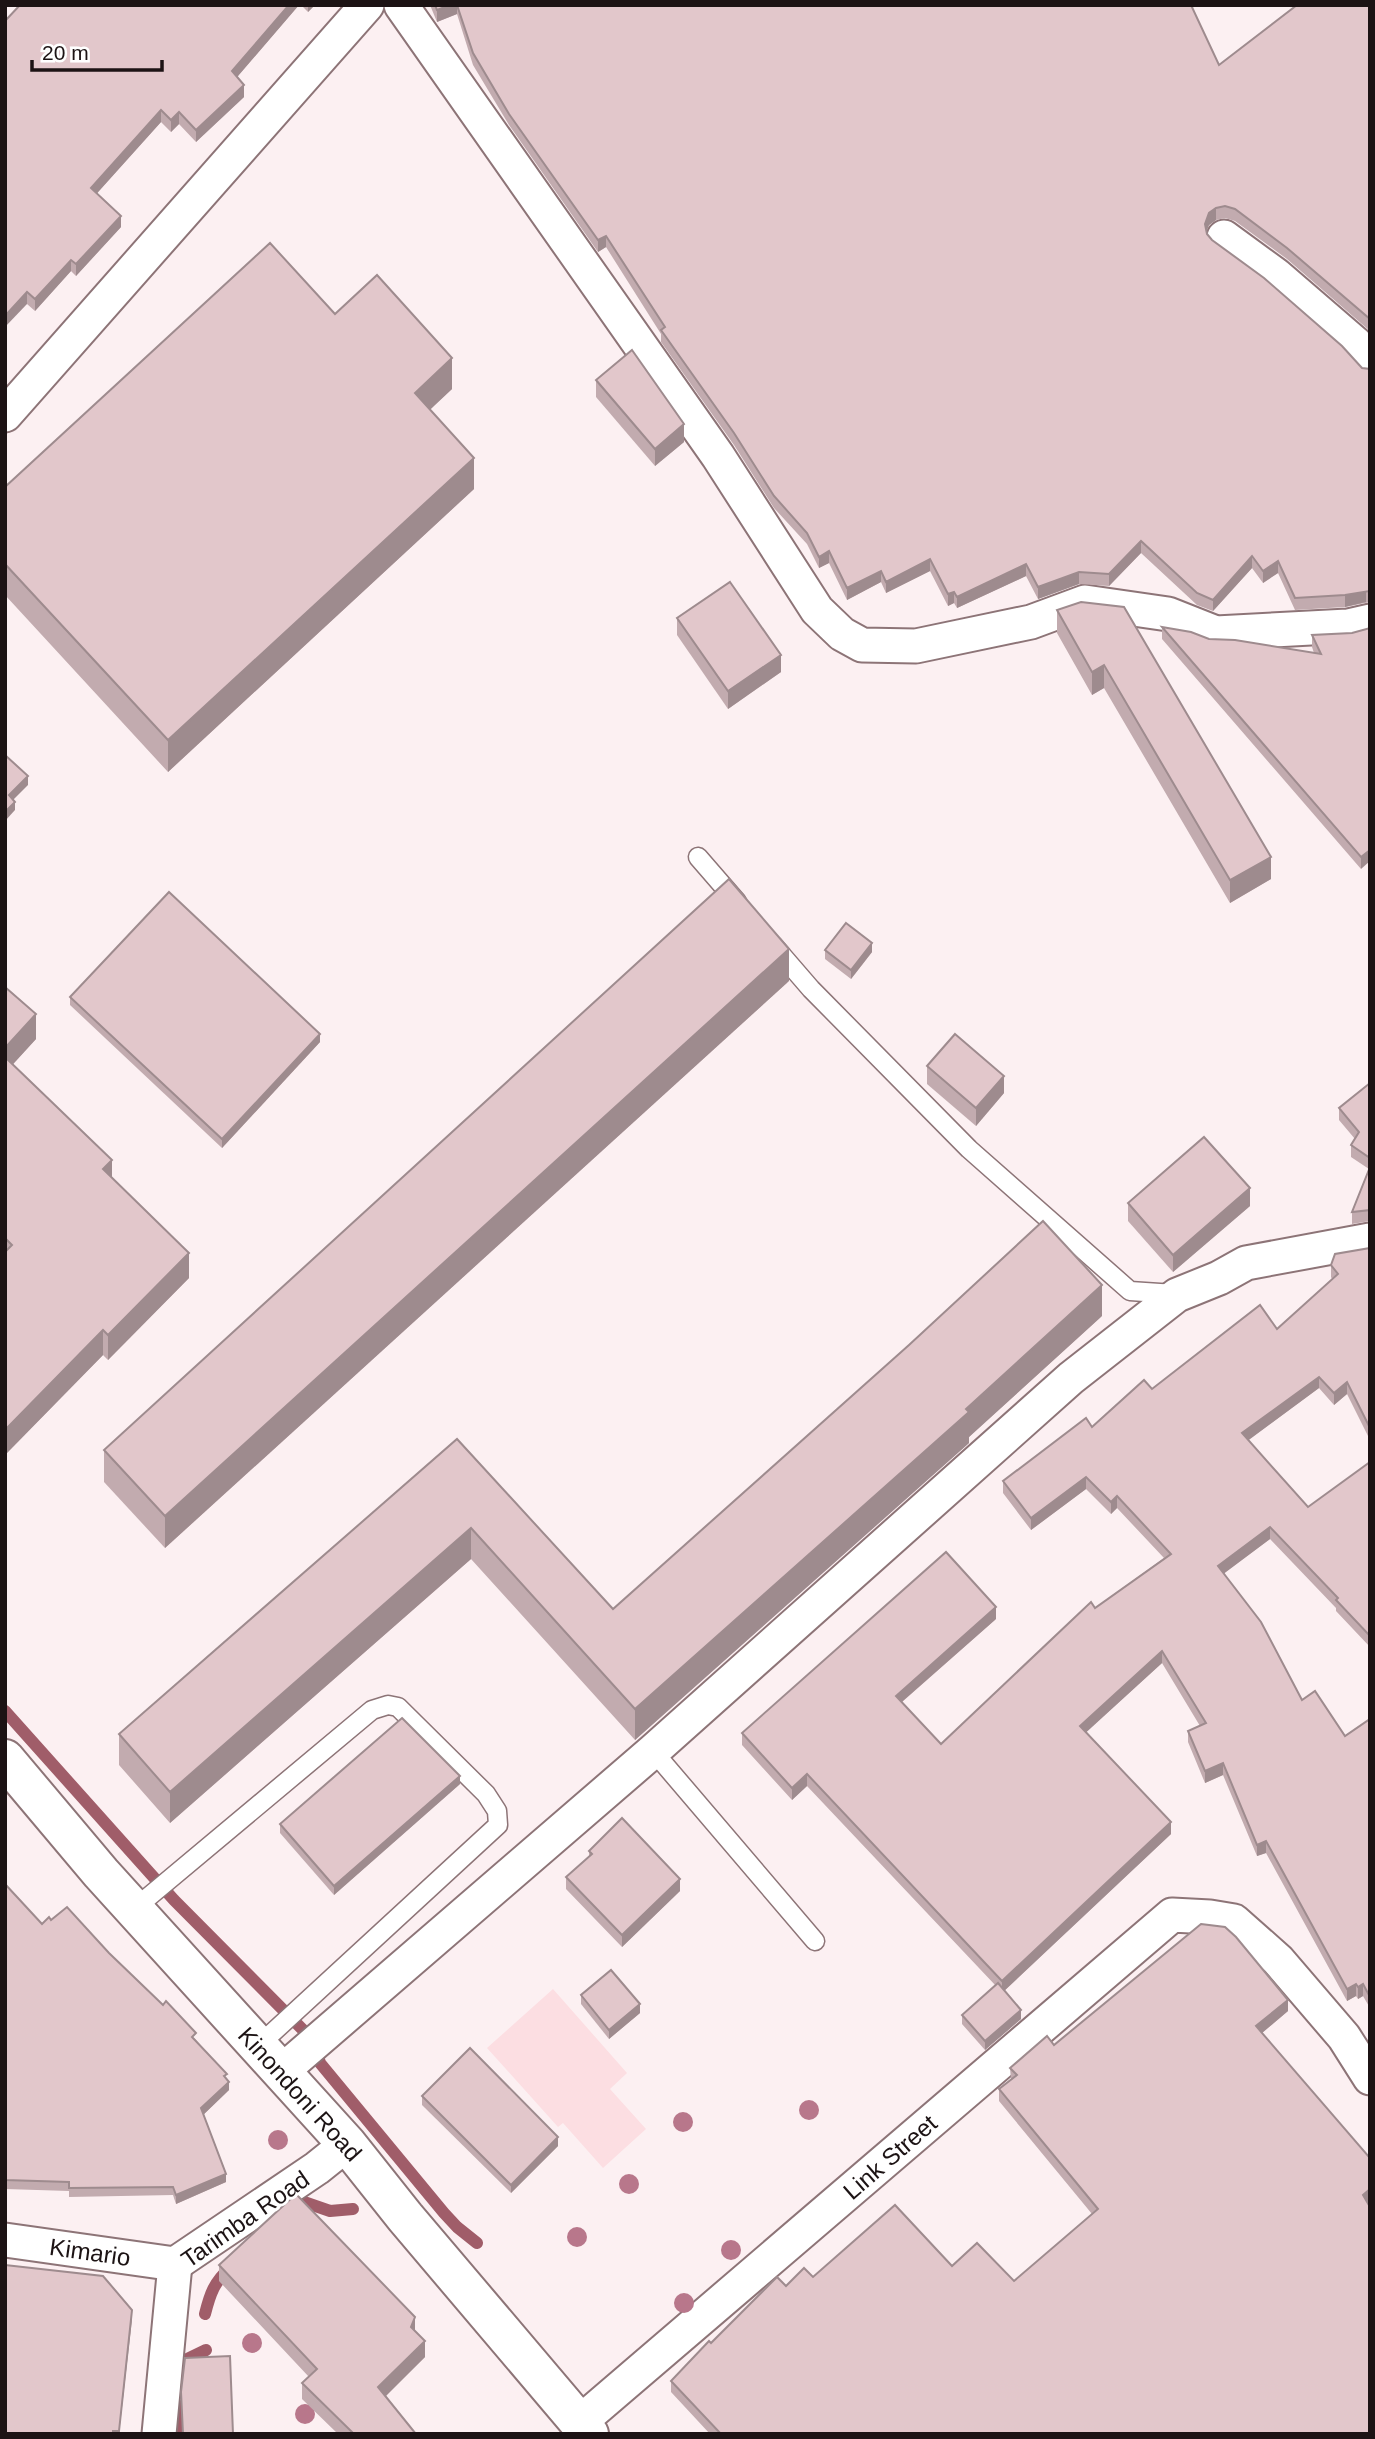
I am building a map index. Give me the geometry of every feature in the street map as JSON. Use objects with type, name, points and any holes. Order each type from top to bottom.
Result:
[{"type":"street","points":[[5,415],[367,5]]},
{"type":"street","points":[[401,5],[718,456],[817,610],[842,634],[862,645],[916,646],[1031,622],[1085,602],[1168,614],[1216,633],[1348,626],[1370,621]]},
{"type":"street","points":[[1224,237],[1276,275],[1356,344],[1370,362]]},
{"type":"street","points":[[270,2059],[653,1751],[1072,1378],[1177,1295],[1219,1278],[1246,1263],[1370,1240]]},
{"type":"street","name":"Kinondoni Road","points":[[5,1759],[134,1909],[347,2144],[584,2428]]},
{"type":"street","name":"Link Street","points":[[584,2428],[1171,1915],[1234,1921],[1278,1960],[1367,2067]]},
{"type":"street","name":"Tarimba Road","points":[[159,2434],[175,2264],[317,2168],[347,2144]]},
{"type":"street","name":"Kimario","points":[[5,2240],[175,2264]]},
{"type":"lane","points":[[698,857],[811,989],[969,1149],[1130,1291],[1177,1295]]},
{"type":"lane","points":[[134,1909],[372,1710],[388,1705],[398,1707],[486,1794],[497,1811],[498,1825],[270,2059]]},
{"type":"lane","points":[[653,1751],[815,1941]]},
{"type":"shaded area","points":[[553,1989],[627,2073],[610,2089],[646,2129],[603,2168],[563,2123],[558,2127],[487,2048]]},
{"type":"building","points":[[20,5],[289,5],[232,71],[244,85],[196,130],[179,112],[171,120],[161,110],[91,188],[121,216],[76,264],[71,260],[35,299],[27,292],[5,316],[5,21]]},
{"type":"building","points":[[435,5],[450,5],[437,10]]},
{"type":"building","points":[[457,5],[1191,5],[1219,65],[1297,5],[1370,5],[1370,319],[1287,248],[1235,209],[1225,206],[1216,208],[1209,213],[1205,224],[1207,234],[1212,240],[1264,278],[1342,346],[1362,368],[1370,369],[1370,591],[1295,598],[1278,561],[1263,571],[1252,556],[1213,600],[1197,593],[1141,541],[1109,574],[1079,572],[1038,587],[1026,564],[957,597],[954,592],[948,594],[930,559],[886,582],[881,571],[847,588],[829,551],[819,557],[807,533],[774,496],[734,433],[661,330],[665,327],[606,236],[598,240],[509,114],[473,53]]},
{"type":"building","points":[[270,243],[335,314],[377,275],[452,358],[415,393],[474,458],[168,740],[5,564],[5,487]]},
{"type":"building","points":[[632,350],[684,424],[655,449],[596,380]]},
{"type":"building","points":[[730,582],[781,655],[728,691],[677,618]]},
{"type":"building","points":[[1081,602],[1124,607],[1271,857],[1230,880],[1104,665],[1092,672],[1057,610]]},
{"type":"building","points":[[1162,627],[1191,632],[1209,639],[1235,640],[1321,654],[1312,635],[1352,633],[1370,628],[1370,850],[1361,857]]},
{"type":"building","points":[[5,755],[28,776],[9,795],[15,802],[5,812]]},
{"type":"building","points":[[729,879],[789,949],[165,1516],[104,1450]]},
{"type":"building","points":[[169,892],[320,1034],[222,1139],[70,997]]},
{"type":"building","points":[[846,923],[872,943],[851,970],[825,950]]},
{"type":"building","points":[[5,987],[36,1014],[5,1048]]},
{"type":"building","points":[[955,1034],[1004,1076],[976,1108],[927,1066]]},
{"type":"building","points":[[5,1057],[112,1160],[103,1169],[189,1253],[108,1335],[103,1330],[5,1430],[5,1252],[12,1245],[5,1238]]},
{"type":"building","points":[[1370,1083],[1370,1158],[1351,1145],[1359,1132],[1339,1108]]},
{"type":"building","points":[[1204,1137],[1250,1188],[1173,1255],[1128,1203]]},
{"type":"building","points":[[1370,1167],[1370,1210],[1352,1212]]},
{"type":"building","points":[[1043,1221],[1102,1285],[966,1409],[969,1412],[635,1709],[471,1528],[170,1792],[119,1734],[457,1439],[613,1609],[909,1345]]},
{"type":"building","points":[[1370,1248],[1370,1428],[1347,1382],[1334,1393],[1319,1377],[1242,1433],[1308,1507],[1370,1462],[1370,1636],[1336,1600],[1338,1598],[1270,1527],[1218,1566],[1261,1622],[1302,1700],[1315,1691],[1345,1736],[1370,1719],[1370,1997],[1363,1984],[1347,1989],[1266,1841],[1257,1845],[1223,1763],[1205,1771],[1188,1731],[1206,1723],[1162,1651],[1080,1726],[1171,1822],[1002,1981],[807,1774],[792,1788],[742,1733],[946,1552],[996,1607],[896,1696],[941,1744],[1091,1602],[1095,1608],[1171,1554],[1117,1496],[1111,1502],[1086,1477],[1031,1518],[1003,1481],[1086,1418],[1092,1427],[1144,1380],[1152,1389],[1260,1305],[1277,1329],[1338,1274],[1331,1265],[1335,1254]]},
{"type":"building","points":[[402,1718],[460,1776],[334,1886],[280,1824]]},
{"type":"building","points":[[622,1818],[680,1879],[622,1935],[566,1877],[592,1854],[589,1851]]},
{"type":"building","points":[[5,1884],[42,1924],[67,1907],[109,1953],[163,2005],[166,2001],[196,2033],[192,2037],[227,2074],[224,2076],[229,2082],[201,2108],[226,2174],[176,2195],[173,2187],[69,2188],[69,2182],[5,2180]]},
{"type":"building","points":[[1201,1924],[1225,1927],[1288,2000],[1256,2026],[1370,2158],[1370,2189],[1363,2195],[1370,2207],[1370,2434],[721,2434],[671,2381],[777,2277],[786,2286],[804,2268],[813,2277],[895,2205],[952,2266],[977,2243],[1014,2281],[1098,2209],[999,2089],[1017,2075],[1010,2068],[1047,2036],[1054,2045]]},
{"type":"building","points":[[611,1970],[640,2004],[609,2030],[581,1995]]},
{"type":"building","points":[[998,1983],[1021,2010],[985,2041],[962,2015]]},
{"type":"building","points":[[470,2048],[558,2137],[511,2185],[422,2096]]},
{"type":"building","points":[[296,2194],[415,2317],[411,2327],[425,2341],[378,2387],[416,2434],[354,2434],[302,2383],[317,2369],[219,2265]]},
{"type":"building","points":[[5,2265],[103,2276],[132,2310],[119,2431],[113,2431],[113,2434],[5,2434]]},
{"type":"building","points":[[230,2356],[233,2434],[183,2434],[181,2392],[185,2358]]},
{"type":"waterway","points":[[5,1711],[174,1900],[314,2041],[320,2063],[444,2213],[477,2243]]},
{"type":"waterway","points":[[293,2212],[304,2202],[330,2211],[353,2209]]},
{"type":"waterway","points":[[205,2314],[213,2289],[230,2268]]},
{"type":"waterway","points":[[175,2372],[175,2365],[206,2350]]},
{"type":"waterway","points":[[176,2404],[177,2434]]}]
